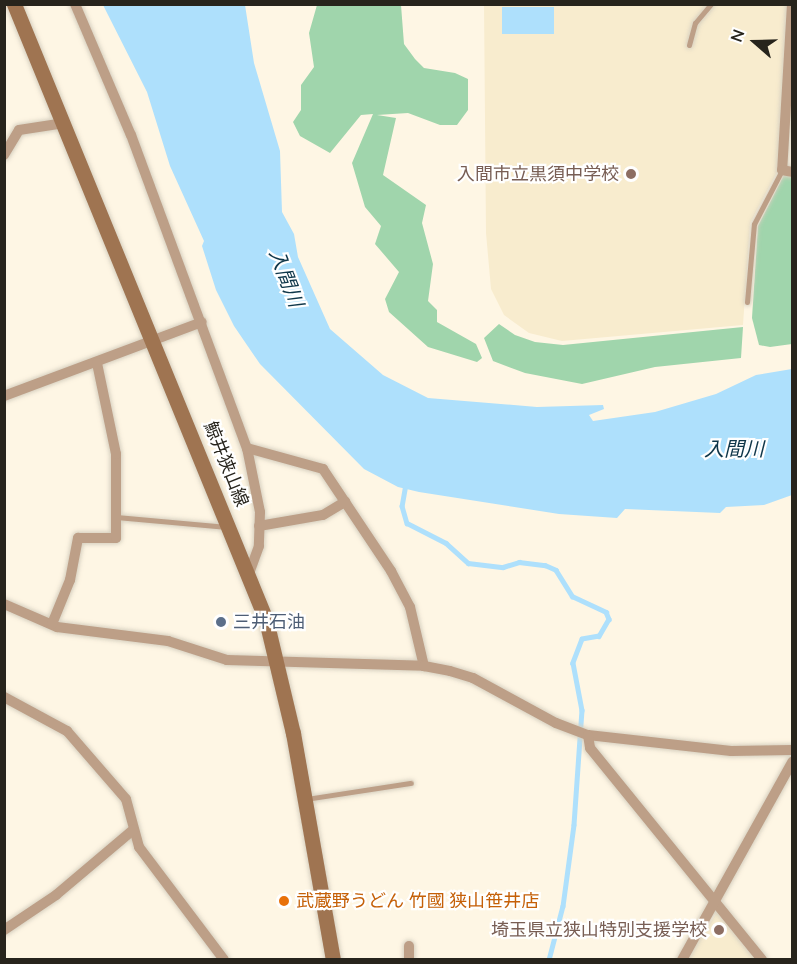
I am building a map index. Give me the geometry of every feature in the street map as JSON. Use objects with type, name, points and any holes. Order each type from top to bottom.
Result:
[{"type":"main road","name":"鯨井狭山線","points":[[14,4],[249,573],[277,662],[305,799],[333,960]]},
{"type":"street","points":[[75,4],[131,135],[247,448],[260,526],[259,546],[249,573]]},
{"type":"street","points":[[787,171],[792,4]]},
{"type":"street","points":[[4,155],[19,130],[64,123]]},
{"type":"street","points":[[4,396],[155,342],[202,322]]},
{"type":"street","points":[[52,624],[70,580],[78,538],[117,538],[116,454],[97,363]]},
{"type":"street","points":[[247,448],[323,469],[391,571],[410,608],[424,666]]},
{"type":"street","points":[[260,526],[323,515],[345,502]]},
{"type":"street","points":[[4,604],[52,624],[168,641],[227,660],[424,666],[473,678],[556,723],[588,735],[731,751],[792,750]]},
{"type":"street","points":[[4,697],[67,731],[126,799],[139,847],[224,960]]},
{"type":"street","points":[[588,735],[590,748],[762,960]]},
{"type":"street","points":[[682,960],[792,762]]},
{"type":"street","points":[[4,930],[56,895],[133,830]]},
{"type":"street","points":[[409,946],[409,960]]},
{"type":"lane","points":[[690,45],[694,23],[711,4]]},
{"type":"lane","points":[[747,303],[754,224],[787,171]]},
{"type":"lane","points":[[116,516],[231,528]]},
{"type":"lane","points":[[305,799],[411,783]]},
{"type":"shaded area","name":"入間市立黒須中学校","points":[[484,5],[787,5],[777,172],[750,223],[743,325],[562,341],[529,333],[504,315],[491,289],[486,233]]},
{"type":"shaded area","name":"埼玉県立狭山特別支援学校","points":[[718,911],[757,960],[686,960]]},
{"type":"green space","points":[[317,5],[401,5],[404,44],[415,59],[424,68],[455,73],[468,79],[468,110],[457,125],[440,125],[408,113],[377,115],[396,118],[383,175],[426,205],[422,223],[433,264],[428,301],[437,310],[437,322],[476,344],[482,358],[477,362],[428,347],[389,312],[385,299],[399,272],[375,244],[381,226],[365,207],[352,163],[373,114],[361,115],[330,153],[300,136],[293,122],[301,110],[301,85],[314,67],[309,33]]},
{"type":"green space","points":[[784,175],[792,177],[792,344],[770,347],[759,345],[752,318],[758,226]]},
{"type":"green space","points":[[499,324],[515,335],[535,342],[563,345],[743,327],[741,358],[655,367],[582,384],[525,373],[493,361],[484,338]]},
{"type":"water","name":"入間川","points":[[103,5],[245,5],[254,63],[280,151],[282,212],[294,234],[298,257],[330,329],[383,375],[428,398],[537,407],[603,405],[604,409],[589,415],[593,421],[655,412],[716,394],[756,375],[792,369],[792,495],[764,505],[726,507],[720,513],[625,509],[617,518],[559,514],[419,492],[398,487],[364,469],[260,364],[234,326],[216,290],[202,246],[204,241],[170,166],[147,92]]},
{"type":"water","points":[[502,7],[554,7],[554,34],[502,34]]},
{"type":"waterway","points":[[406,484],[402,506],[407,523],[446,543],[468,563],[503,567],[519,562],[545,565],[556,570],[572,596],[606,612],[609,619],[599,636],[582,639],[573,663],[582,710],[574,825],[563,906],[549,960]]},
{"type":"place","name":"入間市立黒須中学校","points":[[631,174]]},
{"type":"place","name":"三井石油","points":[[221,622]]},
{"type":"place","name":"武蔵野うどん 竹國 狭山笹井店","points":[[284,901]]},
{"type":"place","name":"埼玉県立狭山特別支援学校","points":[[719,930]]}]
